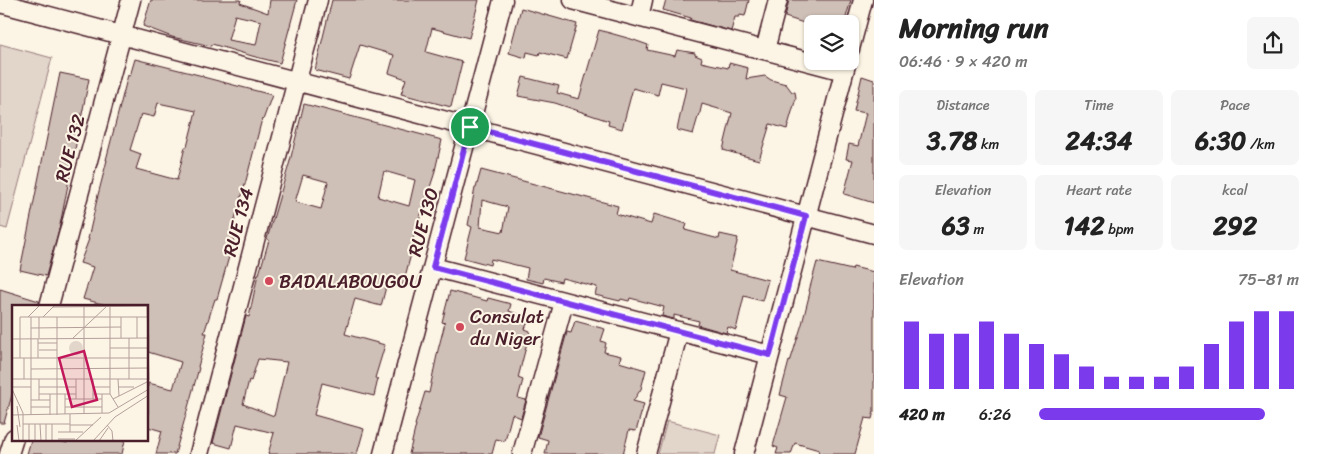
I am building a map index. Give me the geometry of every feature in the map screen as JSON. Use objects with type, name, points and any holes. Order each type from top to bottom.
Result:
[{"type":"street","name":"RUE 132","points":[[49,305],[131,0]]},
{"type":"street","name":"RUE 134","points":[[199,454],[318,0]]},
{"type":"street","name":"RUE 130","points":[[383,454],[503,0]]},
{"type":"street","points":[[573,0],[765,50],[804,58]]},
{"type":"street","points":[[638,17],[643,0]]},
{"type":"street","points":[[765,50],[778,0]]},
{"type":"street","points":[[859,15],[863,0]]},
{"type":"street","points":[[0,2],[874,234]]},
{"type":"street","points":[[744,454],[845,70]]},
{"type":"street","points":[[433,267],[770,355]]},
{"type":"street","points":[[522,454],[564,302]]},
{"type":"street","points":[[646,454],[679,331]]},
{"type":"street","points":[[9,454],[13,442]]},
{"type":"shaded area","points":[[0,44],[52,58],[7,229],[0,227]]},
{"type":"shaded area","points":[[667,421],[720,435],[715,454],[658,454]]},
{"type":"building","points":[[151,0],[241,0],[240,3],[268,13],[270,0],[297,0],[280,63],[212,44],[211,46],[172,37],[143,26]],"holes":[[[235,15],[261,21],[256,45],[228,40]]]},
{"type":"building","points":[[332,0],[479,0],[469,38],[432,28],[426,52],[462,62],[451,107],[401,94],[406,79],[389,73],[394,55],[360,45],[349,79],[315,70]]},
{"type":"building","points":[[666,0],[749,0],[745,16],[735,17],[731,31],[690,20],[691,18],[663,10]]},
{"type":"building","points":[[789,0],[851,0],[847,15],[804,15],[804,23],[785,17]]},
{"type":"building","points":[[521,8],[577,24],[567,59],[540,52],[539,55],[527,52],[526,58],[509,53]]},
{"type":"building","points":[[599,30],[648,45],[647,50],[675,56],[677,50],[695,53],[695,55],[702,58],[701,62],[728,68],[729,63],[748,68],[746,79],[765,76],[771,80],[786,84],[792,92],[795,92],[796,98],[787,129],[770,124],[759,160],[723,150],[732,113],[702,104],[693,134],[677,130],[686,88],[661,82],[658,95],[633,88],[622,129],[608,125],[609,121],[555,103],[518,96],[523,77],[559,86],[557,93],[579,99]]},
{"type":"building","points":[[135,59],[272,95],[262,119],[241,196],[232,231],[236,232],[217,299],[215,299],[204,333],[207,333],[199,368],[175,454],[156,454],[162,431],[149,427],[149,383],[173,389],[181,362],[149,352],[149,305],[106,305],[83,299],[93,267],[80,263],[89,239],[106,160],[128,75],[130,76]],"holes":[[[158,103],[196,111],[187,147],[185,147],[177,180],[136,169],[141,154],[130,150],[141,114],[154,117]]]},
{"type":"building","points":[[60,73],[89,79],[60,225],[46,276],[20,270]]},
{"type":"building","points":[[862,76],[874,80],[874,203],[844,194],[853,160],[846,159],[849,144],[858,146],[866,113],[854,111]]},
{"type":"building","points":[[304,104],[442,140],[434,175],[412,242],[414,243],[402,288],[387,283],[381,306],[355,299],[345,334],[385,345],[375,378],[378,379],[374,396],[322,383],[314,415],[364,429],[357,454],[268,454],[274,433],[237,424],[231,448],[213,443],[246,316],[249,317],[258,274],[269,240],[267,239],[290,161]],"holes":[[[384,171],[415,180],[409,206],[378,197]],[[303,175],[328,182],[321,209],[295,202]],[[258,359],[287,362],[274,416],[243,404],[249,380],[251,381]]]},
{"type":"building","points":[[481,170],[618,206],[616,214],[651,224],[654,214],[687,224],[685,230],[719,239],[720,234],[738,238],[730,270],[768,280],[762,301],[744,296],[736,330],[728,327],[726,333],[698,325],[699,321],[674,315],[674,319],[662,316],[664,307],[630,298],[629,301],[621,299],[620,301],[595,295],[597,287],[562,278],[561,282],[544,278],[543,283],[526,279],[528,268],[491,259],[490,265],[464,258],[472,227],[468,225]],"holes":[[[482,200],[508,207],[503,232],[480,227]]]},
{"type":"building","points":[[817,262],[852,270],[853,267],[874,272],[874,411],[872,419],[865,418],[855,454],[818,454],[819,450],[795,443],[791,454],[776,454],[778,448],[773,446],[787,397],[780,395],[802,324]]},
{"type":"building","points":[[0,289],[39,301],[39,305],[12,305],[12,395],[4,423],[0,423]]},
{"type":"building","points":[[450,291],[487,301],[488,298],[511,304],[509,311],[529,318],[525,329],[530,331],[518,378],[523,380],[518,398],[526,400],[521,418],[512,414],[505,441],[496,439],[492,454],[409,454],[425,392],[429,393],[445,323],[442,322]]},
{"type":"building","points":[[575,321],[605,329],[601,341],[606,343],[604,352],[621,356],[619,362],[646,370],[641,389],[633,401],[644,404],[636,431],[629,430],[623,454],[545,454],[548,440],[538,437],[567,332],[571,333]]},
{"type":"building","points":[[30,442],[125,442],[122,454],[27,454]]},
{"type":"place","name":"BADALABOUGOU","points":[[269,281]]},
{"type":"place","name":"Consulat du Niger","points":[[460,327]]},
{"type":"route","points":[[470,127],[806,216],[770,355],[433,267],[470,127]]}]
